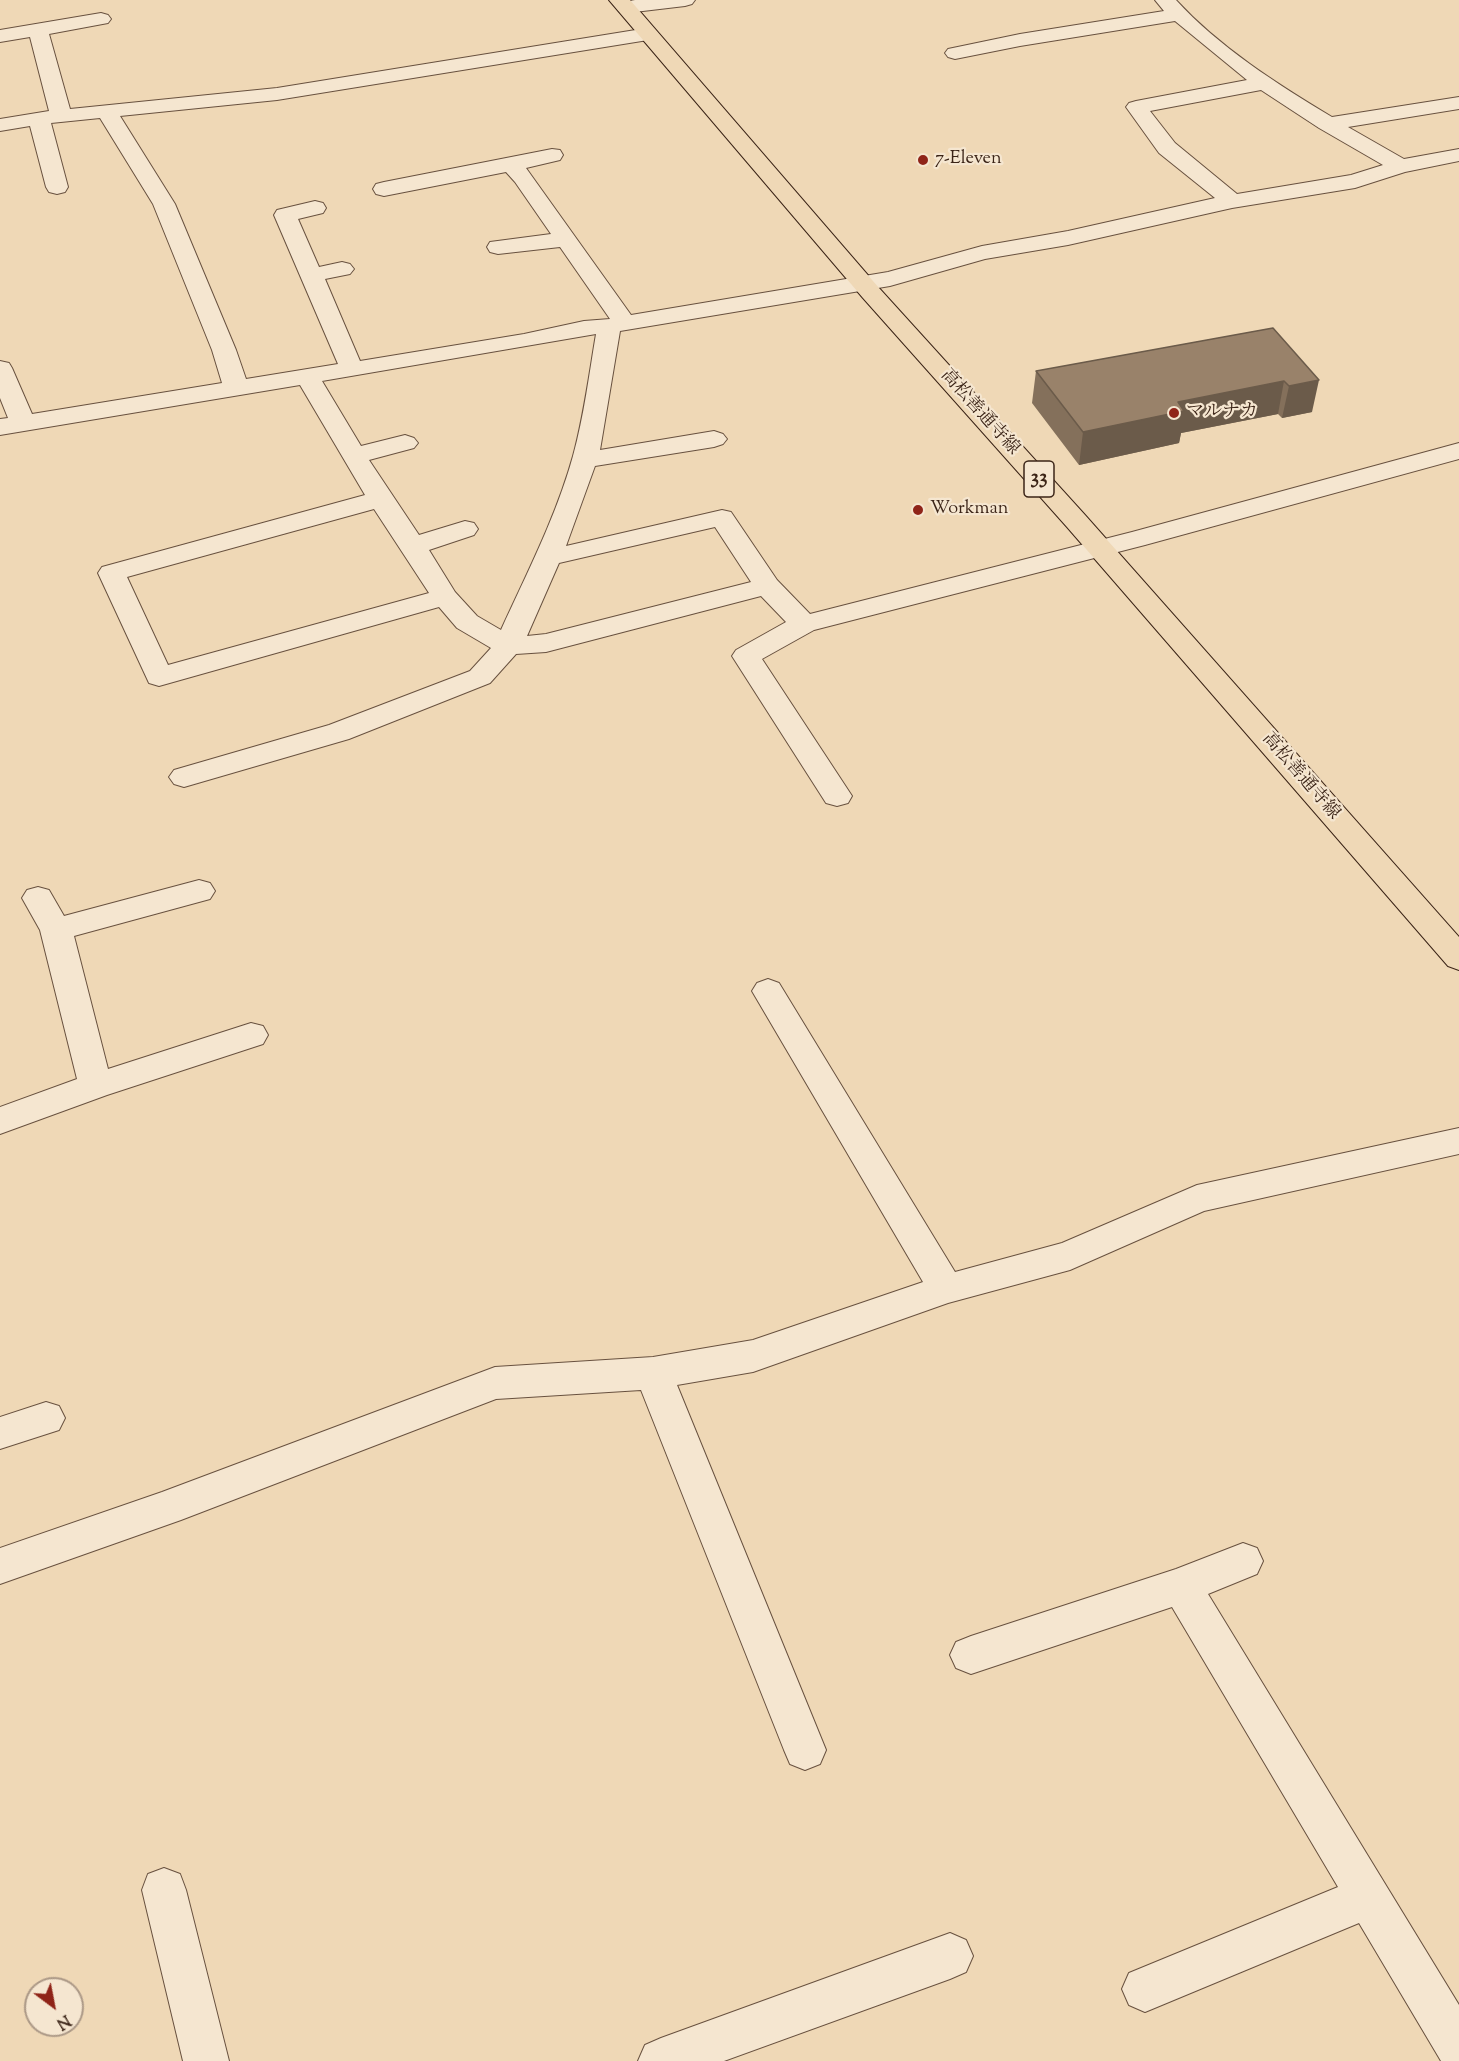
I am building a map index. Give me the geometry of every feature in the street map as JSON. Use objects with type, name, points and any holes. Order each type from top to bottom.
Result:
[{"type":"main road","name":"高松善通寺線","points":[[623,4],[863,284],[1099,547],[1459,958]]},
{"type":"street","points":[[623,4],[685,0]]},
{"type":"street","points":[[955,53],[1172,8],[1263,83],[1326,124],[1401,166]]},
{"type":"street","points":[[0,36],[101,19]]},
{"type":"street","points":[[38,30],[61,115]]},
{"type":"street","points":[[0,125],[61,115],[277,94],[648,34]]},
{"type":"street","points":[[1232,201],[1167,148],[1136,107],[1263,83]]},
{"type":"street","points":[[1326,124],[1459,103]]},
{"type":"street","points":[[106,111],[164,204],[224,350],[236,388]]},
{"type":"street","points":[[39,118],[57,187]]},
{"type":"street","points":[[384,189],[552,155]]},
{"type":"street","points":[[0,368],[12,425],[524,341],[584,328],[890,279],[982,253],[1068,238],[1232,201],[1355,181],[1401,166],[1448,157],[1459,174]]},
{"type":"street","points":[[184,777],[339,732],[480,677],[508,646],[547,558],[585,459],[617,324],[567,239],[523,177],[511,165]]},
{"type":"street","points":[[315,208],[285,215],[352,369]]},
{"type":"street","points":[[498,247],[567,239]]},
{"type":"street","points":[[312,275],[342,269]]},
{"type":"street","points":[[307,376],[353,456],[445,597],[467,622],[508,646],[546,643],[766,586]]},
{"type":"street","points":[[585,459],[625,455],[714,439]]},
{"type":"street","points":[[353,456],[405,443]]},
{"type":"street","points":[[837,796],[746,656],[804,624],[1136,539],[1459,451]]},
{"type":"street","points":[[380,499],[112,573],[159,677],[445,597]]},
{"type":"street","points":[[547,558],[722,518],[766,586],[804,624]]},
{"type":"street","points":[[413,546],[465,529]]},
{"type":"street","points":[[56,930],[199,891]]},
{"type":"street","points":[[38,898],[56,930],[95,1086]]},
{"type":"street","points":[[768,991],[946,1289]]},
{"type":"street","points":[[0,1121],[95,1086],[251,1035]]},
{"type":"street","points":[[0,1566],[167,1508],[495,1383],[653,1373],[753,1356],[946,1289],[1070,1255],[1197,1199],[1459,1142]]},
{"type":"street","points":[[653,1373],[805,1750]]},
{"type":"street","points":[[0,1433],[46,1419]]},
{"type":"street","points":[[971,1655],[1181,1587],[1243,1562]]},
{"type":"street","points":[[1181,1587],[1459,2048]]},
{"type":"street","points":[[164,1890],[206,2061]]},
{"type":"street","points":[[1145,1989],[1368,1897]]},
{"type":"street","points":[[661,2061],[950,1956]]},
{"type":"building","points":[[1273,328],[1319,380],[1289,386],[1284,381],[1178,402],[1184,411],[1083,432],[1036,371]]},
{"type":"place","name":"7-Eleven","points":[[923,160]]},
{"type":"place","name":"マルナカ","points":[[1174,413]]},
{"type":"place","name":"Workman","points":[[918,510]]}]
